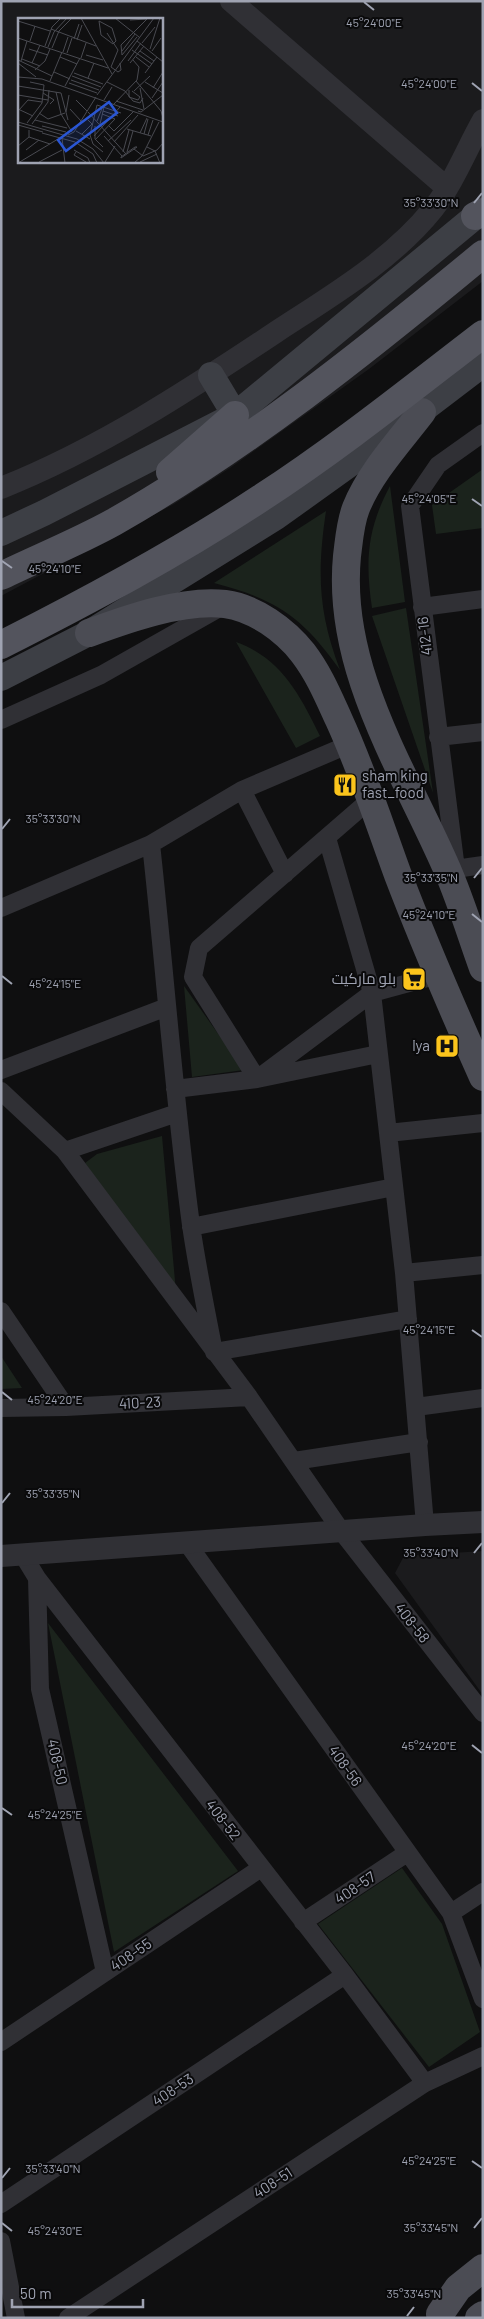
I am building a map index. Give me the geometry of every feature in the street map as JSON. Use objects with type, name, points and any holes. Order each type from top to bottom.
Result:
[{"type":"highway","points":[[1,576],[112,523],[200,469],[296,403],[483,254]]},
{"type":"highway","points":[[1,645],[135,575],[261,498],[379,414],[483,334]]},
{"type":"highway","points":[[112,523],[234,415]]},
{"type":"main road","points":[[1,533],[234,415],[480,212]]},
{"type":"main road","points":[[1,678],[89,633],[276,517],[422,412],[483,364]]},
{"type":"main road","points":[[211,375],[234,415]]},
{"type":"main road","points":[[422,412],[370,482],[356,509],[349,537],[346,600],[348,625],[368,694],[384,733],[452,870],[483,968]]},
{"type":"main road","points":[[89,633],[160,610],[225,604],[272,623],[290,638],[320,678],[350,744],[438,975],[483,1077]]},
{"type":"main road","points":[[350,744],[384,733]]},
{"type":"main road","points":[[437,2316],[458,2288],[483,2268]]},
{"type":"main road","points":[[437,2316],[483,2287]]},
{"type":"main road","points":[[479,2318],[483,2315]]},
{"type":"street","points":[[231,1],[447,188]]},
{"type":"street","points":[[1,488],[45,471],[136,421],[211,375],[332,295],[380,260],[408,235],[432,209],[447,188],[483,120]]},
{"type":"street","name":"412-16","points":[[452,870],[410,506],[438,465],[483,432]]},
{"type":"street","points":[[422,606],[483,598]]},
{"type":"street","points":[[1,720],[101,675],[225,604]]},
{"type":"street","points":[[438,737],[483,732]]},
{"type":"street","points":[[1,908],[151,844],[242,790],[350,744]]},
{"type":"street","points":[[242,790],[285,874]]},
{"type":"street","points":[[257,1079],[193,977],[199,948],[372,798]]},
{"type":"street","points":[[327,838],[372,993],[404,1273],[425,1525]]},
{"type":"street","points":[[151,844],[166,974],[167,1007],[177,1113],[191,1226],[214,1352],[408,1318]]},
{"type":"street","points":[[452,870],[483,865]]},
{"type":"street","points":[[257,1079],[372,993],[438,975]]},
{"type":"street","points":[[1,1070],[167,1007]]},
{"type":"street","points":[[175,1089],[257,1079],[378,1054]]},
{"type":"street","name":"408-58","points":[[1,1091],[64,1151],[249,1397],[342,1532],[483,1714]]},
{"type":"street","points":[[64,1151],[177,1113]]},
{"type":"street","points":[[388,1133],[483,1124]]},
{"type":"street","points":[[191,1226],[394,1187]]},
{"type":"street","points":[[404,1273],[483,1264]]},
{"type":"street","points":[[1,1311],[66,1407]]},
{"type":"street","name":"410-23","points":[[1,1408],[66,1407],[249,1397]]},
{"type":"street","points":[[416,1407],[483,1398]]},
{"type":"street","points":[[294,1461],[419,1442]]},
{"type":"street","points":[[12,1556],[483,1522]]},
{"type":"street","name":"408-56","points":[[187,1543],[451,1913],[483,1999]]},
{"type":"street","name":"408-52","points":[[12,1556],[37,1578],[260,1868],[345,1975],[425,2083]]},
{"type":"street","name":"408-50","points":[[37,1578],[40,1689],[105,1972]]},
{"type":"street","name":"408-57","points":[[304,1922],[407,1853]]},
{"type":"street","name":"408-55","points":[[1,2042],[260,1868]]},
{"type":"street","points":[[451,1913],[483,1892]]},
{"type":"street","name":"408-53","points":[[1,2204],[345,1975]]},
{"type":"street","name":"408-51","points":[[68,2318],[425,2083],[483,2056]]},
{"type":"street","points":[[1,2241],[16,2318]]},
{"type":"shaded area","points":[[1,1],[483,1],[483,281],[369,369],[230,468],[174,504],[1,596]]},
{"type":"shaded area","points":[[483,469],[483,528],[436,534],[432,505]]},
{"type":"shaded area","points":[[390,486],[405,602],[372,608],[369,560],[372,531]]},
{"type":"shaded area","points":[[326,511],[321,553],[321,592],[327,629],[340,670],[313,636],[286,613],[255,596],[214,583]]},
{"type":"shaded area","points":[[406,608],[433,793],[372,616]]},
{"type":"shaded area","points":[[236,642],[252,649],[277,668],[305,706],[320,736],[296,748]]},
{"type":"shaded area","points":[[184,986],[244,1070],[192,1077]]},
{"type":"shaded area","points":[[162,1136],[176,1292],[85,1163],[97,1154]]},
{"type":"shaded area","points":[[1,1356],[22,1388],[1,1389]]},
{"type":"shaded area","points":[[483,1551],[483,1695],[395,1573],[404,1556]]},
{"type":"shaded area","points":[[48,1623],[238,1871],[114,1952]]},
{"type":"shaded area","points":[[402,1868],[442,1924],[480,2032],[429,2067],[318,1924]]},
{"type":"place","name":"sham king fast_food","points":[[345,785]]},
{"type":"place","name":"بلو ماركيت","points":[[414,979]]},
{"type":"place","name":"lya","points":[[447,1046]]}]
